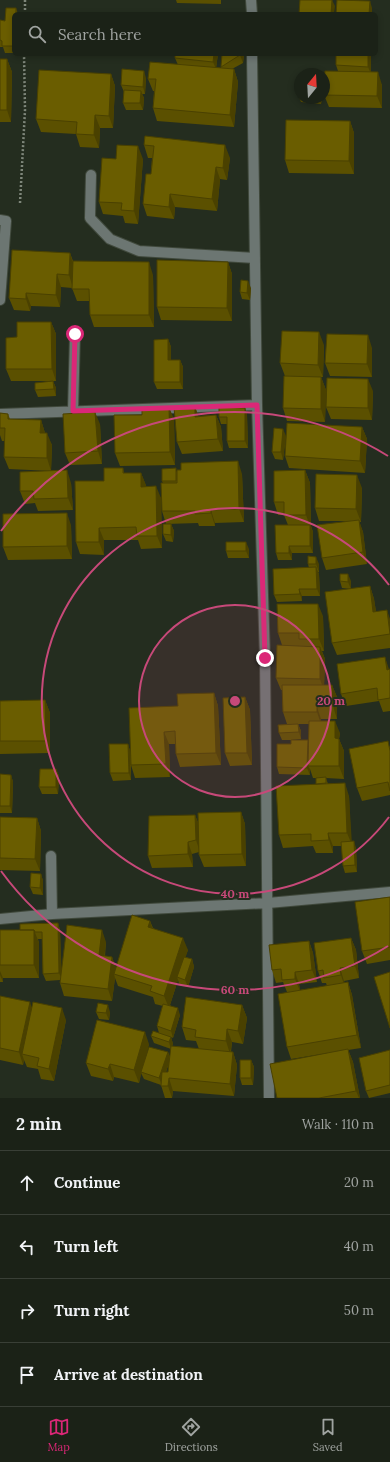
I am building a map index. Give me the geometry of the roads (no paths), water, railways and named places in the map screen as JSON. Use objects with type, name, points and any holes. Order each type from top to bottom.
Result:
[{"type":"street","points":[[251,0],[252,12]]},
{"type":"street","points":[[252,56],[257,405],[265,658],[269,1098]]},
{"type":"street","points":[[91,175],[90,218],[110,239],[138,251],[255,258]]},
{"type":"street","points":[[0,300],[3,221]]},
{"type":"street","points":[[73,411],[75,334]]},
{"type":"street","points":[[0,414],[257,405]]},
{"type":"street","points":[[51,856],[52,914]]},
{"type":"street","points":[[0,918],[268,903],[390,892]]}]
